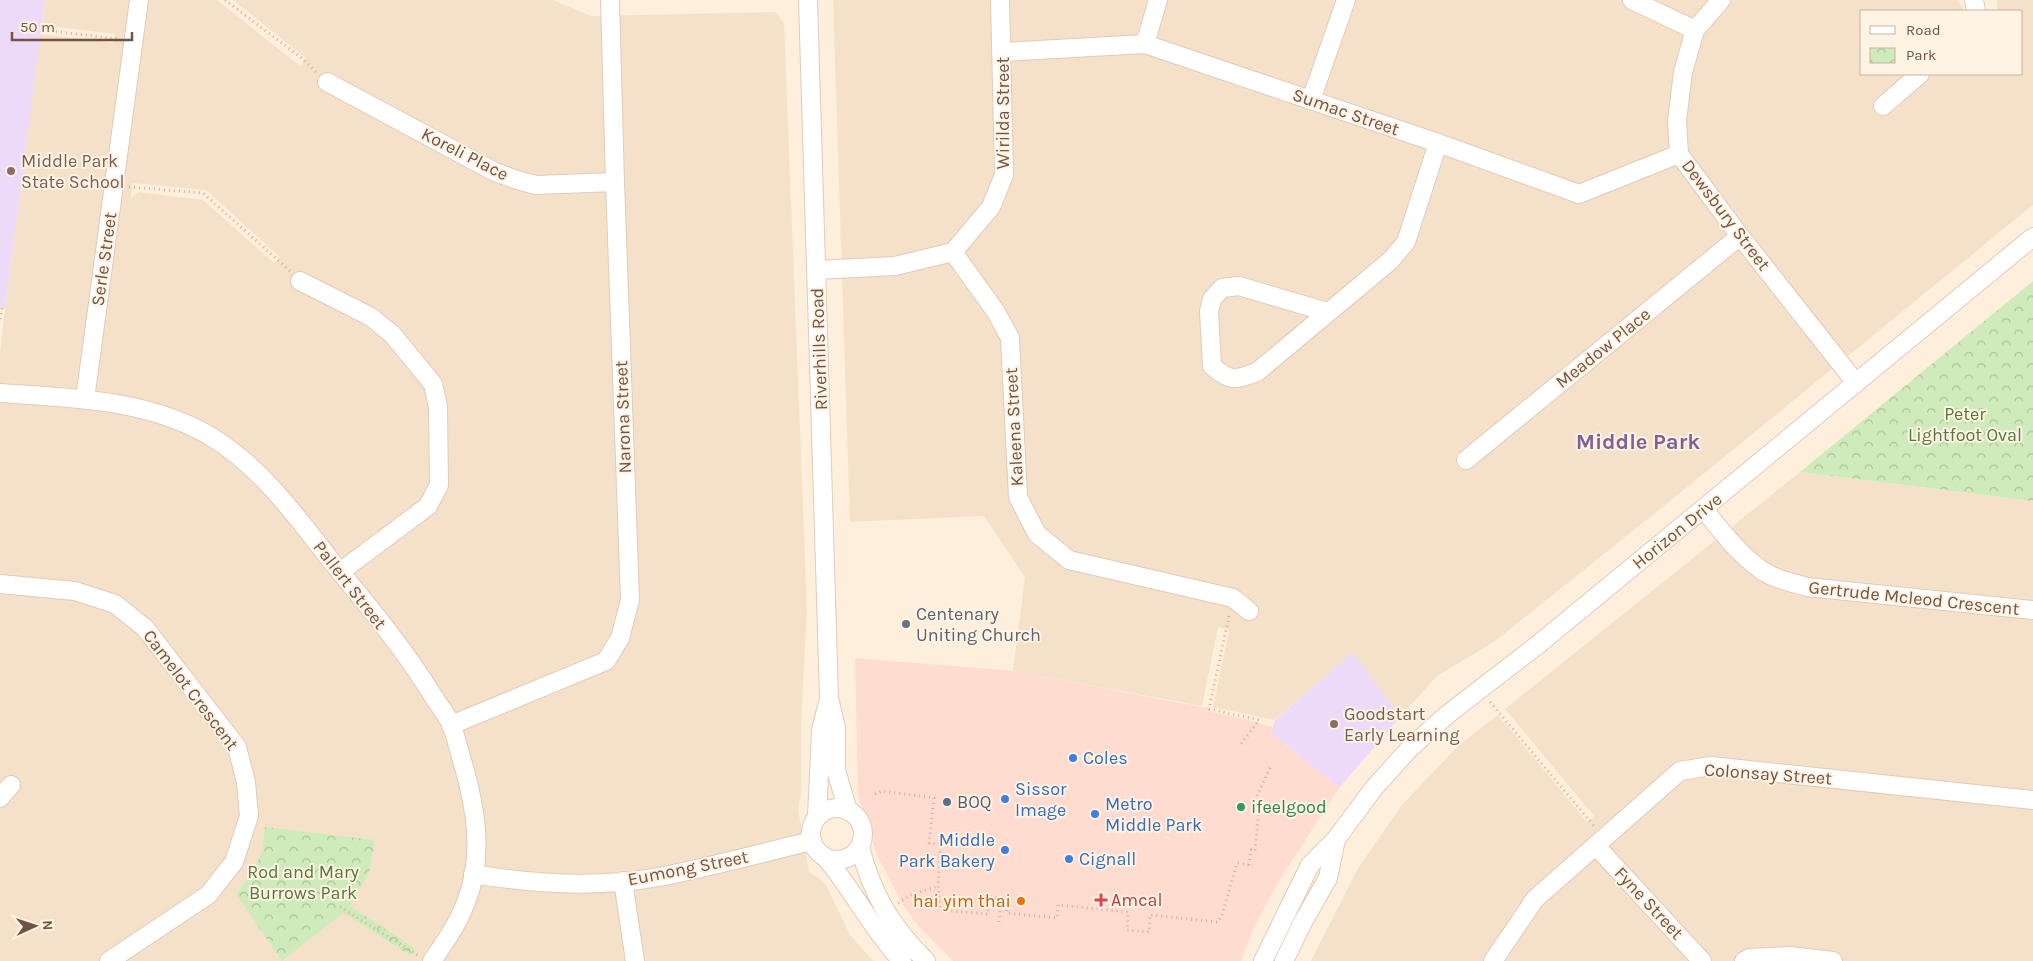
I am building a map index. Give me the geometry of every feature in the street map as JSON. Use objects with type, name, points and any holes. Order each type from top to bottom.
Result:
[{"type":"street","name":"Serle Street","points":[[85,399],[132,39],[139,0]]},
{"type":"street","name":"Narona Street","points":[[451,725],[606,660],[620,638],[630,600],[610,0]]},
{"type":"street","name":"Riverhills Road","points":[[808,0],[829,698],[836,728],[836,770],[848,811]]},
{"type":"street","name":"Wirilda Street","points":[[953,252],[992,207],[1004,176],[1003,52],[1000,0]]},
{"type":"street","points":[[1145,44],[1158,0]]},
{"type":"street","points":[[1312,100],[1346,0]]},
{"type":"street","points":[[1632,0],[1695,30]]},
{"type":"street","name":"Dewsbury Street","points":[[1721,0],[1695,30],[1683,72],[1677,121],[1679,154],[1740,236],[1856,383]]},
{"type":"street","name":"Sumac Street","points":[[1003,52],[1145,44],[1438,143],[1580,194],[1679,154]]},
{"type":"street","points":[[1882,106],[1919,75]]},
{"type":"street","name":"Koreli Place","points":[[327,82],[495,172],[517,180],[536,184],[615,182]]},
{"type":"street","points":[[1327,312],[1239,286],[1222,288],[1212,299],[1209,311],[1212,366],[1224,377],[1242,378],[1257,372],[1391,260],[1406,242],[1438,143]]},
{"type":"street","name":"Meadow Place","points":[[1466,460],[1740,236]]},
{"type":"street","name":"Horizon Drive","points":[[1263,961],[1310,865],[1336,839],[1374,788],[1410,748],[1448,714],[1480,691],[1704,509],[2033,237]]},
{"type":"street","points":[[817,270],[895,266],[953,252]]},
{"type":"street","name":"Kaleena Street","points":[[953,252],[996,312],[1010,338],[1018,497],[1037,534],[1069,560],[1233,598],[1249,611]]},
{"type":"street","points":[[300,281],[371,318],[392,334],[433,384],[438,407],[439,485],[428,506],[340,572]]},
{"type":"street","name":"Pallert Street","points":[[0,393],[85,399],[129,405],[170,418],[209,436],[239,456],[264,478],[418,671],[451,725],[469,783],[476,814],[476,846],[473,874],[467,900],[457,923],[432,961]]},
{"type":"street","name":"Gertrude Mcleod Crescent","points":[[1704,509],[1721,531],[1759,569],[1775,578],[1806,587],[2033,610]]},
{"type":"street","name":"Camelot Crescent","points":[[0,584],[75,591],[115,604],[146,628],[237,746],[246,782],[249,816],[234,862],[208,895],[109,961]]},
{"type":"street","name":"Riverhills Road","points":[[817,817],[821,730],[829,698]]},
{"type":"street","name":"Colonsay Street","points":[[1493,961],[1535,899],[1680,771],[1711,766],[2033,800]]},
{"type":"street","points":[[0,798],[11,785]]},
{"type":"street","points":[[902,961],[877,931],[840,875],[825,857],[815,849],[811,832],[817,817],[832,809],[840,808],[848,811],[860,822],[862,830],[860,847],[872,888],[896,929],[926,961]]},
{"type":"street","name":"Horizon Drive","points":[[1284,961],[1328,878],[1336,839]]},
{"type":"street","name":"Eumong Street","points":[[473,874],[529,882],[623,881],[659,877],[812,841]]},
{"type":"street","name":"Fyne Street","points":[[1600,842],[1702,961]]},
{"type":"street","points":[[825,857],[837,860],[846,859],[860,847]]},
{"type":"street","points":[[623,881],[635,961]]},
{"type":"street","points":[[1744,961],[1750,958],[1789,956],[1833,961]]},
{"type":"path","points":[[226,0],[303,59],[327,82]]},
{"type":"path","points":[[41,30],[132,39]]},
{"type":"path","points":[[113,186],[203,193],[300,281]]},
{"type":"path","points":[[0,319],[2,308]]},
{"type":"path","points":[[1233,598],[1209,709],[1259,720],[1240,744]]},
{"type":"path","points":[[1480,691],[1600,842]]},
{"type":"path","points":[[875,794],[882,791],[934,798],[930,843],[941,844],[938,886],[940,910],[988,914],[989,897],[1008,898],[1007,913],[1056,918],[1058,905],[1128,912],[1127,930],[1149,932],[1150,915],[1218,922],[1222,915],[1237,863],[1251,865],[1251,850],[1256,851],[1259,810],[1254,810],[1256,800],[1271,766]]},
{"type":"path","points":[[898,904],[911,894],[938,886]]},
{"type":"path","points":[[999,922],[1001,898]]},
{"type":"path","points":[[340,907],[426,961]]},
{"type":"shaded area","name":"Middle Park State School","points":[[0,0],[45,0],[5,308],[0,307]]},
{"type":"shaded area","points":[[45,0],[217,0],[300,66],[306,58],[233,0],[553,0],[591,16],[776,12],[784,23],[807,609],[801,722],[801,794],[798,809],[809,872],[820,879],[827,887],[850,935],[873,961],[0,961],[0,353],[5,308],[40,34],[113,43],[115,34],[42,25]],"holes":[[[132,183],[206,190],[280,257],[274,263],[203,200],[139,192],[131,198]],[[375,840],[369,873],[349,906],[415,949],[411,956],[343,913],[236,894],[252,872],[262,852]]]},
{"type":"shaded area","points":[[833,0],[1957,0],[1964,10],[1860,10],[1860,75],[2023,75],[2023,10],[1998,10],[1997,0],[2033,0],[2033,205],[1494,642],[1437,676],[1400,717],[1353,653],[1274,720],[1213,707],[1229,630],[1218,627],[1202,706],[1013,671],[1025,577],[984,516],[850,522]]},
{"type":"shaded area","points":[[1800,472],[2033,501],[2033,961],[1311,961],[1357,870],[1401,806],[1459,745],[1498,715],[1587,822],[1594,816],[1505,709]]},
{"type":"shaded area","name":"Goodstart Early Learning","points":[[1353,652],[1400,717],[1339,788],[1271,733],[1275,720]]},
{"type":"shaded area","points":[[855,658],[1013,671],[1207,708],[1207,711],[1272,727],[1272,733],[1339,788],[1277,884],[1252,932],[1241,961],[953,961],[919,927],[901,902],[877,855],[858,796]]},
{"type":"green space","name":"Peter Lightfoot Oval","points":[[2033,281],[2033,501],[1800,472]]},
{"type":"green space","name":"Rod and Mary Burrows Park","points":[[265,827],[375,840],[369,873],[350,906],[416,949],[411,956],[343,913],[282,961],[236,894],[252,872],[262,852]]},
{"type":"place","name":"Middle Park State School","points":[[11,171]]},
{"type":"place","name":"Centenary Uniting Church","points":[[906,624]]},
{"type":"place","name":"Goodstart Early Learning","points":[[1334,724]]},
{"type":"place","name":"Coles","points":[[1073,758]]},
{"type":"place","name":"Sissor Image","points":[[1005,799]]},
{"type":"place","name":"BOQ","points":[[947,802]]},
{"type":"place","name":"ifeelgood","points":[[1241,807]]},
{"type":"place","name":"Metro Middle Park","points":[[1095,814]]},
{"type":"place","name":"Middle Park Bakery","points":[[1005,850]]},
{"type":"place","name":"Cignall","points":[[1069,859]]},
{"type":"place","name":"Amcal","points":[[1101,900]]},
{"type":"place","name":"hai yim thai","points":[[1021,901]]},
{"type":"district","name":"Middle Park","points":[[1638,441]]}]
